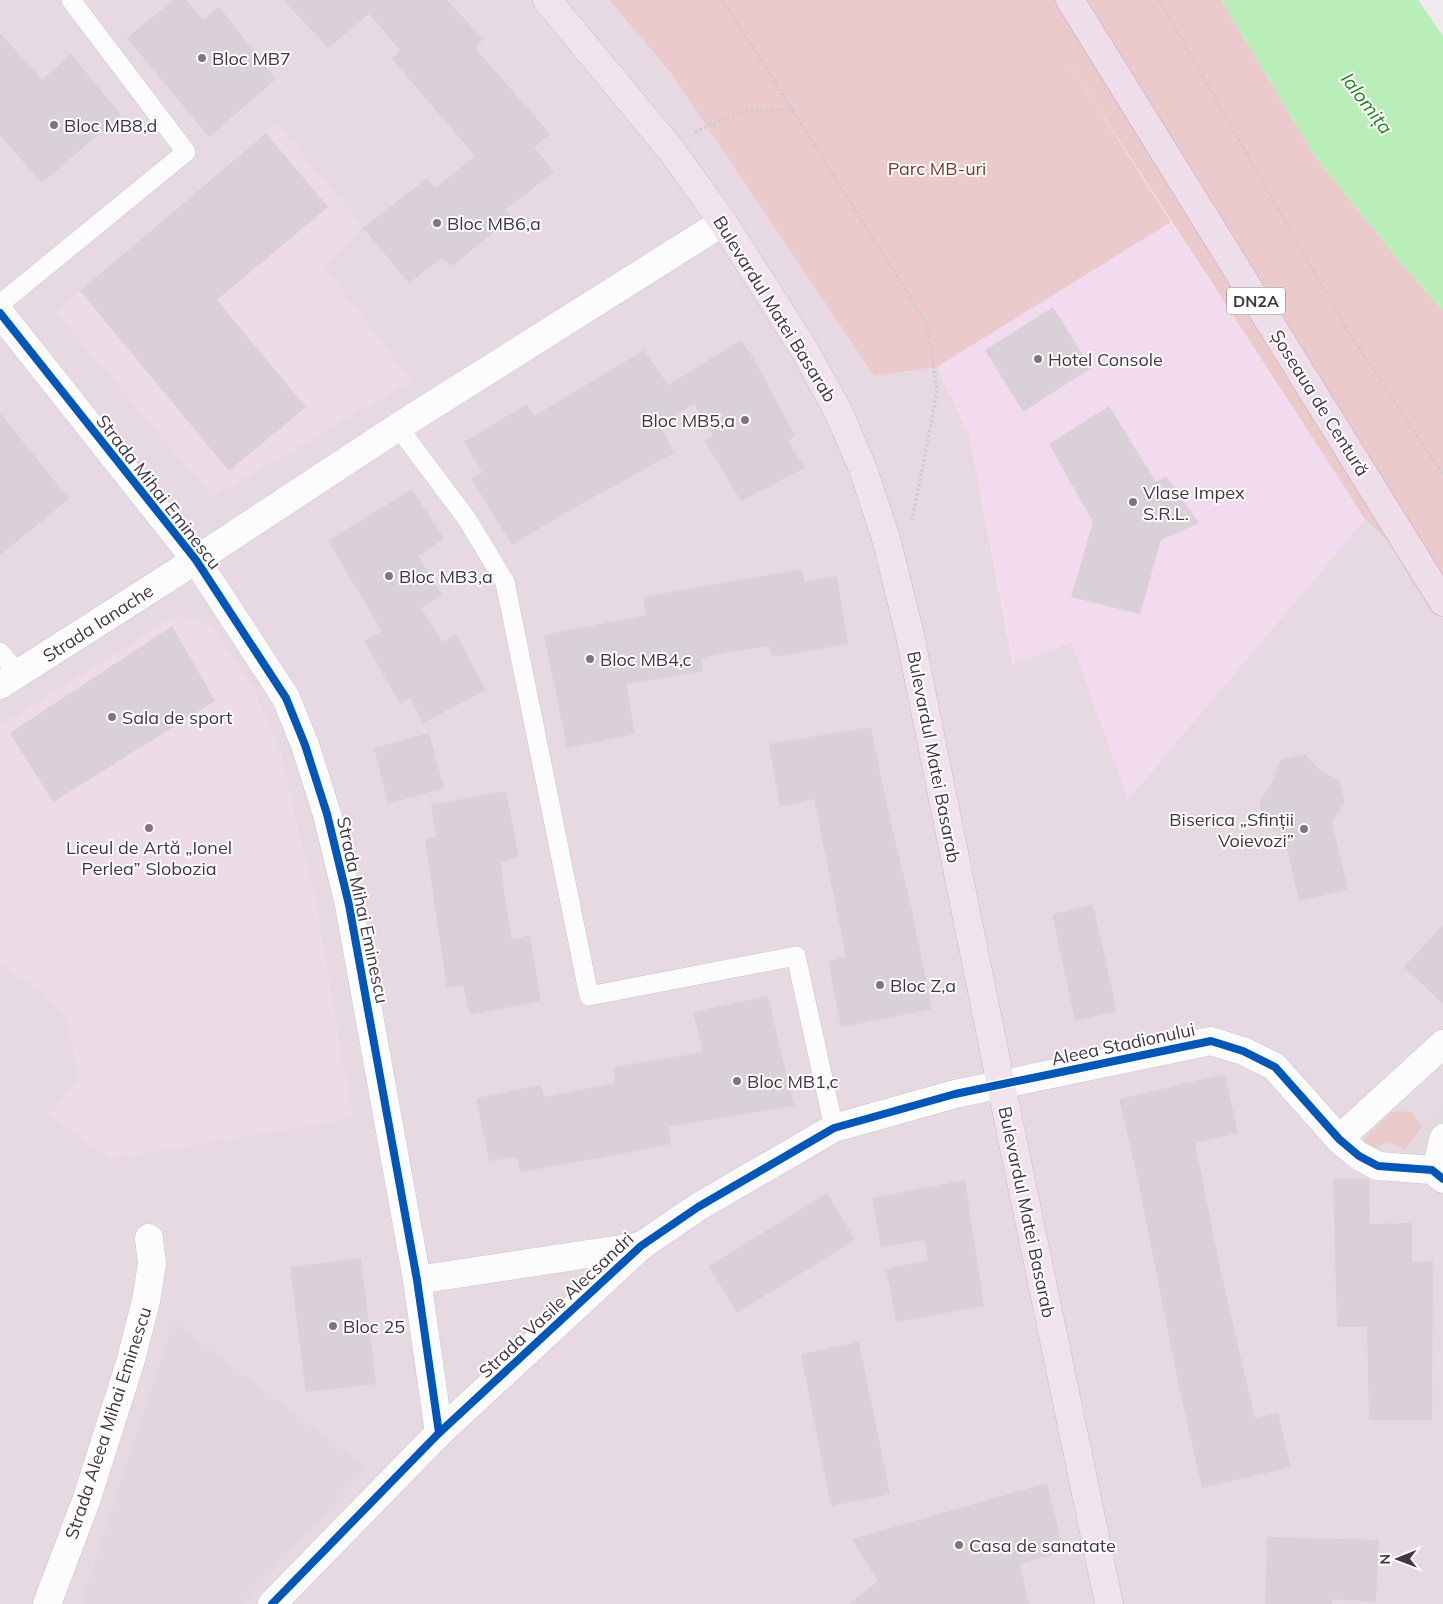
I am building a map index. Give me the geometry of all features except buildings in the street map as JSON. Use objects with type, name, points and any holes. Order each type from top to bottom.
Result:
[{"type":"highway","name":"Șoseaua de Centură","points":[[1070,0],[1443,602]]},
{"type":"main road","name":"Bulevardul Matei Basarab","points":[[546,0],[671,150],[723,222],[805,351],[838,411],[863,469],[887,542],[909,631],[1000,1085],[1110,1604]]},
{"type":"street","name":"Strada Ianache","points":[[10,679],[196,560],[398,427],[723,222]]},
{"type":"street","name":"Strada Mihai Eminescu","points":[[0,314],[196,560],[286,698],[305,744],[327,814],[349,905],[417,1280],[439,1434]]},
{"type":"street","name":"Aleea Stadionului","points":[[1000,1085],[1211,1041],[1243,1051],[1275,1068],[1338,1139],[1359,1156],[1378,1166],[1438,1174]]},
{"type":"street","points":[[1338,1139],[1443,1044]]},
{"type":"street","name":"Strada Vasile Alecsandri","points":[[272,1604],[439,1434],[641,1246],[698,1207],[834,1128],[955,1094],[1000,1085]]},
{"type":"street","name":"Strada Aleea Mihai Eminescu","points":[[47,1604],[86,1501],[130,1364],[146,1300],[152,1264],[149,1238]]},
{"type":"street","points":[[417,1280],[641,1246]]},
{"type":"lane","points":[[0,304],[186,152],[71,0]]},
{"type":"lane","points":[[398,427],[467,519],[505,582],[589,996],[796,956],[834,1128]]},
{"type":"lane","points":[[0,652],[10,679]]},
{"type":"lane","points":[[1438,1174],[1439,1137],[1443,1133]]},
{"type":"path","points":[[724,0],[927,324],[937,392],[913,519],[887,542]]},
{"type":"path","points":[[1159,0],[1348,330],[1443,475]]},
{"type":"path","points":[[671,150],[694,132],[744,110],[792,109]]},
{"type":"shaded area","points":[[0,0],[609,0],[671,73],[874,376],[937,367],[969,434],[1013,664],[1072,642],[1128,799],[1365,519],[1443,595],[1443,1604],[0,1604]]},
{"type":"shaded area","points":[[276,124],[363,226],[323,266],[411,381],[213,497],[56,312]]},
{"type":"shaded area","points":[[1171,222],[1365,519],[1128,800],[1072,642],[1014,664],[969,434],[937,367]]},
{"type":"shaded area","name":"Liceul de Artă „Ionel Perlea” Slobozia","points":[[178,614],[200,621],[214,630],[254,689],[281,755],[316,900],[353,1118],[111,1159],[49,1115],[79,1081],[66,1016],[45,995],[0,963],[0,726]]},
{"type":"shaded area","points":[[1443,1107],[1443,1156],[1438,1162],[1408,1152],[1426,1126]]},
{"type":"shaded area","points":[[173,1321],[367,1468],[242,1604],[81,1604]]},
{"type":"green space","name":"Parc MB-uri","points":[[609,0],[1221,0],[1316,158],[1396,257],[1443,311],[1443,595],[1365,519],[1060,49],[1171,222],[937,367],[874,376],[671,73]]},
{"type":"green space","points":[[1410,1111],[1423,1126],[1405,1150],[1388,1143],[1380,1145],[1371,1152],[1361,1142],[1391,1112]]},
{"type":"water","name":"Ialomița","points":[[1221,0],[1418,0],[1443,36],[1443,311],[1396,257],[1316,158]]},
{"type":"cycle path","points":[[0,313],[196,560],[286,698],[305,745],[327,814],[349,905],[417,1280],[439,1433]]},
{"type":"cycle path","points":[[272,1604],[439,1433],[641,1246],[698,1207],[834,1128],[955,1094],[1211,1041],[1243,1051],[1275,1067],[1339,1139],[1359,1156],[1378,1166],[1432,1170],[1443,1179]]},
{"type":"place","name":"Bloc MB7","points":[[202,58]]},
{"type":"place","name":"Bloc MB8,d","points":[[54,125]]},
{"type":"place","name":"Bloc MB6,a","points":[[437,223]]},
{"type":"place","name":"Hotel Console","points":[[1038,359]]},
{"type":"place","name":"Bloc MB5,a","points":[[745,420]]},
{"type":"place","name":"Vlase Impex S.R.L.","points":[[1133,502]]},
{"type":"place","name":"Bloc MB3,a","points":[[389,576]]},
{"type":"place","name":"Bloc MB4,c","points":[[590,659]]},
{"type":"place","name":"Sala de sport","points":[[112,717]]},
{"type":"place","name":"Liceul de Artă „Ionel Perlea” Slobozia","points":[[149,828]]},
{"type":"place","name":"Biserica „Sfinții Voievozi”","points":[[1304,829]]},
{"type":"place","name":"Bloc Z,a","points":[[880,985]]},
{"type":"place","name":"Bloc MB1,c","points":[[737,1081]]},
{"type":"place","name":"Bloc 25","points":[[333,1326]]},
{"type":"place","name":"Casa de sanatate","points":[[959,1545]]}]
